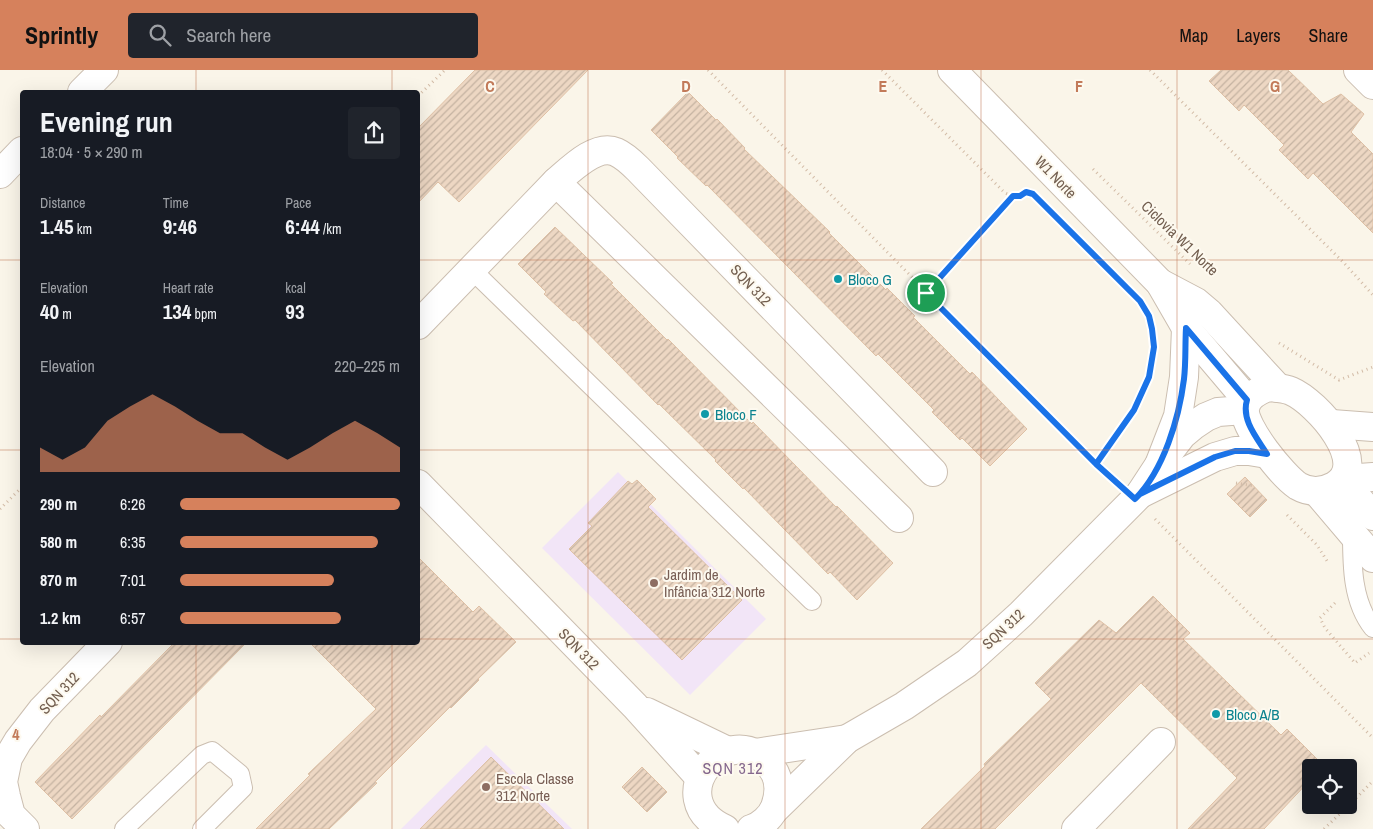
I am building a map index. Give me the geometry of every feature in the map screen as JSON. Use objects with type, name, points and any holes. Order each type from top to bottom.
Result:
[{"type":"street","points":[[84,90],[104,70]]},
{"type":"street","name":"W1 Norte","points":[[952,70],[1160,283],[1186,328],[1246,405],[1250,426],[1267,454],[1281,472],[1299,486],[1317,492]]},
{"type":"street","points":[[1358,70],[1373,85]]},
{"type":"street","name":"SQN 312","points":[[420,323],[556,182],[579,162],[594,154],[606,150],[616,152],[638,169],[932,472]]},
{"type":"street","points":[[0,174],[20,153]]},
{"type":"street","points":[[556,182],[899,518]]},
{"type":"street","name":"W1 Norte","points":[[1160,283],[1196,302],[1209,313],[1278,388]]},
{"type":"street","points":[[1159,465],[1178,416],[1184,377],[1186,328]]},
{"type":"street","points":[[1246,405],[1258,390],[1268,387],[1291,391],[1312,405],[1332,424],[1343,441],[1349,457],[1350,468],[1373,516]]},
{"type":"street","name":"SQN 312","points":[[763,822],[847,740],[904,706],[967,663],[1021,614],[1137,496],[1182,436],[1206,417],[1246,405]]},
{"type":"street","points":[[1332,424],[1373,427]]},
{"type":"street","name":"SQN 312","points":[[1137,496],[1215,457],[1235,451],[1267,454]]},
{"type":"street","points":[[1354,478],[1317,492],[1373,558]]},
{"type":"street","name":"SQN 312","points":[[420,486],[635,706],[699,777]]},
{"type":"street","name":"SQN 312","points":[[25,829],[11,814],[6,796],[3,782],[8,758],[18,741],[42,710],[105,645]]},
{"type":"street","name":"SQN 312","points":[[635,706],[728,751],[742,750],[755,753],[847,740]]},
{"type":"street","points":[[1076,829],[1161,742]]},
{"type":"street","points":[[713,825],[699,804],[697,790],[699,777],[706,765],[716,756],[728,751]]},
{"type":"street","points":[[755,753],[766,761],[774,771],[779,784],[778,797],[763,822]]},
{"type":"lane","points":[[470,269],[812,601]]},
{"type":"lane","points":[[1352,533],[1352,562],[1358,598],[1365,618],[1373,628]]},
{"type":"lane","points":[[124,829],[202,755],[212,751],[240,774],[243,788],[202,829]]},
{"type":"path","points":[[420,94],[444,70]]},
{"type":"path","points":[[708,70],[1096,464],[1137,496],[1373,738]]},
{"type":"path","points":[[882,70],[1005,193],[1013,196],[1020,196],[1026,192],[1033,194]]},
{"type":"path","points":[[1150,70],[1344,263],[1373,295]]},
{"type":"path","name":"Ciclovia W1 Norte","points":[[1090,166],[1195,268]]},
{"type":"path","points":[[926,293],[1013,196]]},
{"type":"path","points":[[1096,464],[1134,410],[1149,377],[1154,347],[1151,322]]},
{"type":"path","points":[[1274,340],[1339,380],[1373,367]]},
{"type":"path","points":[[1229,482],[1253,485],[1259,490]]},
{"type":"path","points":[[0,510],[20,489]]},
{"type":"path","points":[[1284,511],[1317,545],[1330,565]]},
{"type":"path","points":[[1336,602],[1320,618],[1325,628],[1355,663],[1373,650]]},
{"type":"path","points":[[1357,797],[1373,781]]},
{"type":"path","points":[[1324,829],[1340,814]]},
{"type":"shaded area","name":"Jardim de Infância 312 Norte","points":[[618,472],[766,619],[690,695],[542,548]]},
{"type":"shaded area","name":"Escola Classe 312 Norte","points":[[486,745],[572,829],[401,829]]},
{"type":"building","points":[[475,70],[588,70],[459,202],[438,182],[420,201],[420,126]]},
{"type":"building","points":[[1221,70],[1288,70],[1323,104],[1341,94],[1364,114],[1351,132],[1373,154],[1373,233],[1313,173],[1308,179],[1279,150],[1284,145],[1244,105],[1239,111],[1209,81]]},
{"type":"building","name":"Bloco G","points":[[688,92],[886,290],[887,288],[915,316],[913,317],[970,374],[972,372],[1027,429],[990,466],[962,438],[960,440],[932,412],[934,410],[878,354],[876,356],[651,130]]},
{"type":"building","name":"Bloco F","points":[[555,227],[893,563],[857,600],[830,572],[828,574],[575,320],[573,321],[544,294],[546,292],[518,264]]},
{"type":"building","points":[[1245,477],[1267,500],[1250,517],[1227,494]]},
{"type":"building","name":"Jardim de Infância 312 Norte","points":[[637,480],[656,499],[648,507],[742,600],[682,660],[569,549],[592,526],[588,523],[628,481],[632,484]]},
{"type":"building","points":[[420,559],[473,612],[479,606],[516,642],[329,829],[256,829],[310,775],[308,774],[376,709],[312,645],[420,645]]},
{"type":"building","name":"Bloco A/B","points":[[1153,596],[1190,633],[1183,639],[1281,735],[1287,729],[1317,759],[1302,759],[1302,789],[1264,829],[1188,829],[1237,778],[1141,683],[995,829],[921,829],[1051,699],[1035,683],[1099,620],[1116,633]]},
{"type":"building","points":[[172,645],[244,645],[72,819],[35,782],[100,715],[101,717]]},
{"type":"building","name":"Escola Classe 312 Norte","points":[[491,757],[564,829],[420,829]]},
{"type":"building","points":[[642,767],[667,792],[647,812],[622,787]]},
{"type":"place","name":"Bloco G","points":[[838,279]]},
{"type":"place","name":"Bloco F","points":[[705,414]]},
{"type":"place","name":"Jardim de Infância 312 Norte","points":[[654,583]]},
{"type":"place","name":"Bloco A/B","points":[[1216,714]]},
{"type":"place","name":"Escola Classe 312 Norte","points":[[486,787]]},
{"type":"district","name":"SQN 312","points":[[733,768]]},
{"type":"route","points":[[926,293],[1013,196],[1020,196],[1026,192],[1033,194],[1140,301],[1149,316],[1154,347],[1149,377],[1134,410],[1096,464],[1135,499],[1140,494],[1215,457],[1235,451],[1267,454],[1247,420],[1244,410],[1247,400],[1186,328],[1184,377],[1178,416],[1159,465],[1135,499],[1096,464],[926,293]]}]
